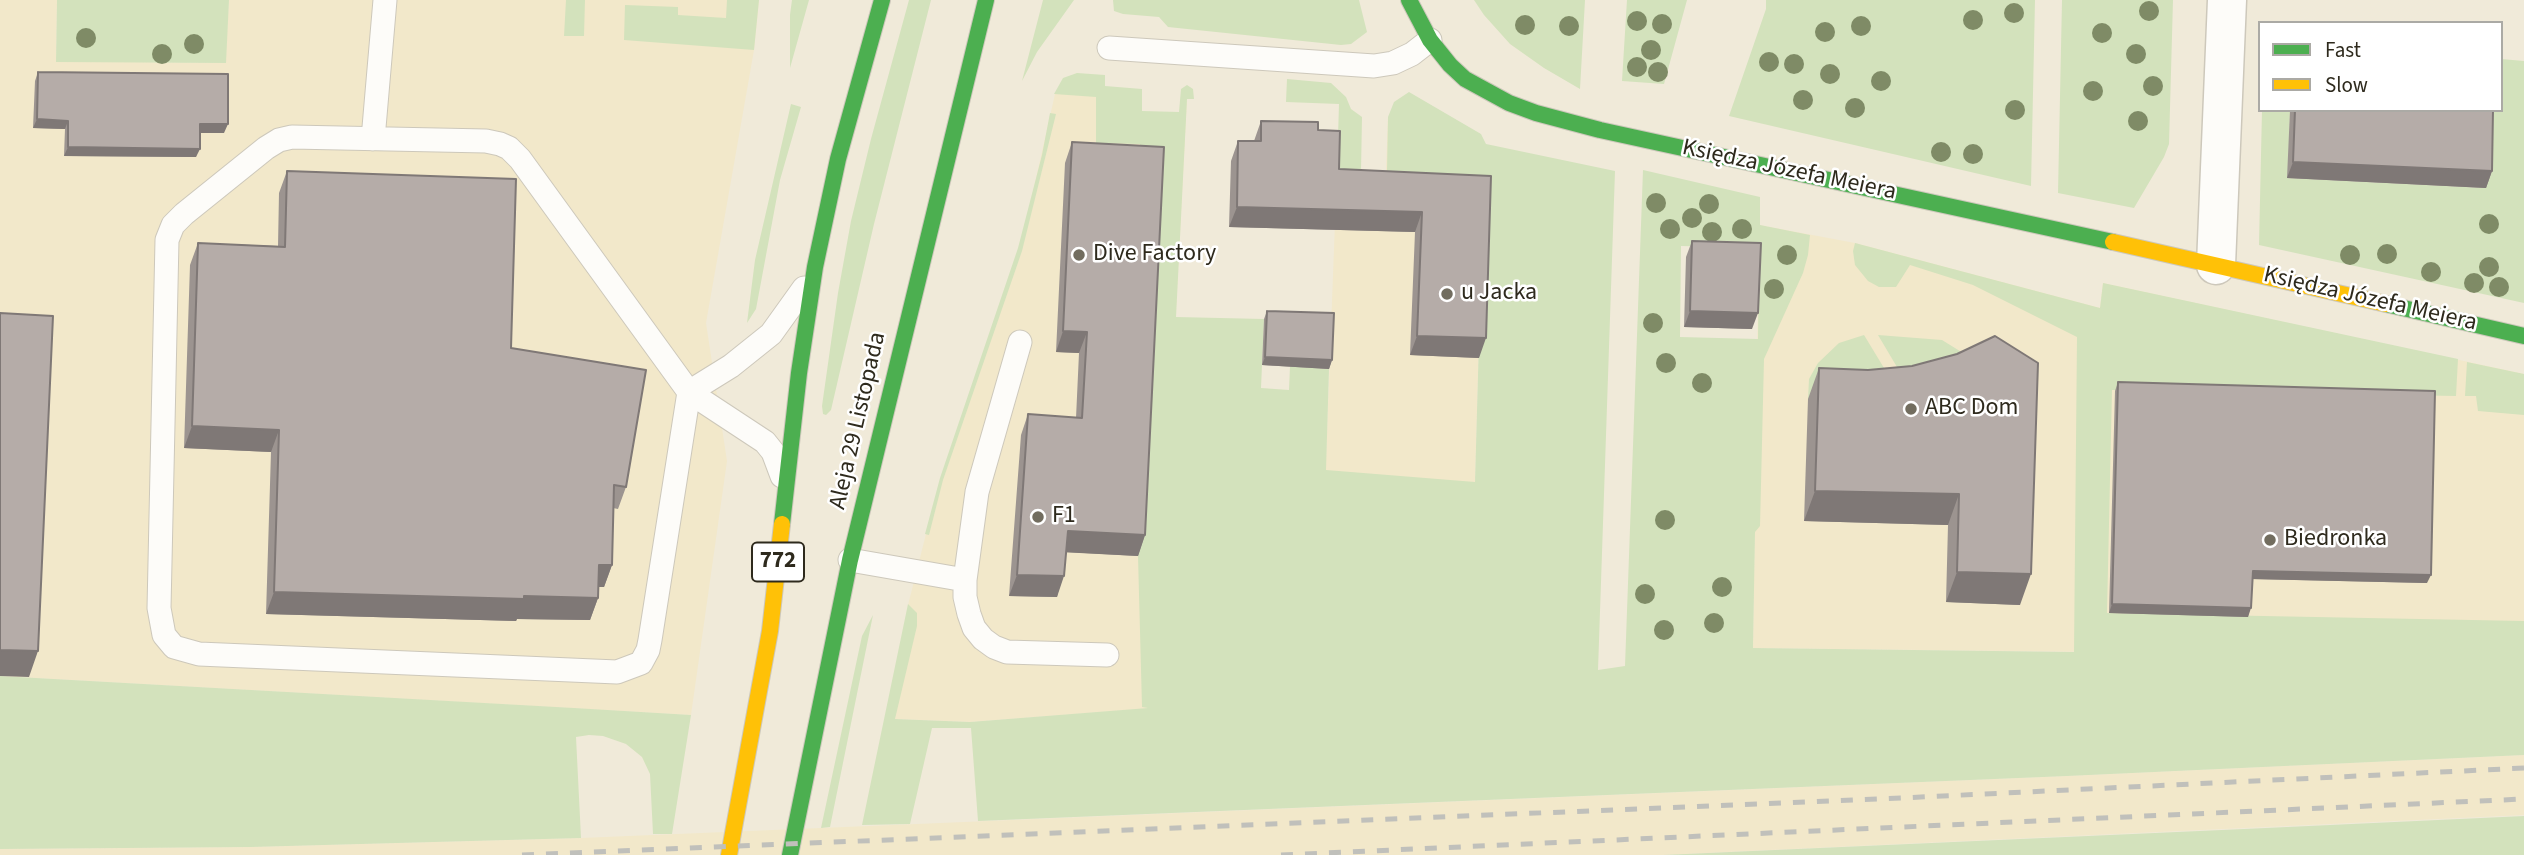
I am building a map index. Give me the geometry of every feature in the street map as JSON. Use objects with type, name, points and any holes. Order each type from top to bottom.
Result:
[{"type":"main road","name":"772","points":[[729,855],[770,631],[799,373],[815,267],[838,159],[882,0]]},
{"type":"main road","name":"Aleja 29 Listopada","points":[[790,855],[850,560],[986,0]]},
{"type":"main road","name":"Księdza Józefa Meiera","points":[[1409,0],[1430,40],[1465,79],[1509,103],[1536,113],[1600,130],[2216,265],[2524,336]]},
{"type":"street","points":[[2216,265],[2227,0]]},
{"type":"lane","points":[[373,139],[385,0]]},
{"type":"lane","points":[[1109,48],[1374,66],[1393,63],[1412,54],[1430,40]]},
{"type":"lane","points":[[785,501],[780,467],[765,442],[689,392],[520,159],[509,148],[500,144],[486,141],[292,137],[279,140],[184,214],[173,225],[167,240],[159,608],[164,635],[174,647],[199,654],[226,656],[617,673],[635,668],[648,650],[689,392],[731,366],[771,334],[799,299],[815,267]]},
{"type":"lane","points":[[1020,342],[981,473],[965,580],[965,597],[974,628],[994,647],[1007,652],[1107,655]]},
{"type":"lane","points":[[850,560],[965,580]]},
{"type":"shaded area","points":[[0,0],[57,0],[56,61],[225,63],[229,0],[759,0],[754,50],[706,323],[727,461],[691,715],[0,676]]},
{"type":"shaded area","points":[[1102,92],[1133,117],[1182,117],[1187,99],[1155,708],[970,722],[895,719],[908,605],[926,534],[952,447],[1019,254],[1055,94]]},
{"type":"shaded area","points":[[1388,117],[1483,196],[1475,482],[1317,695],[1337,170],[1386,171]]},
{"type":"shaded area","points":[[1759,225],[1855,243],[2100,308],[2103,283],[2524,374],[2524,657],[1753,648]]},
{"type":"shaded area","points":[[2524,755],[2524,815],[1663,855],[0,855],[0,849],[251,847],[581,838]]},
{"type":"green space","points":[[57,0],[229,0],[226,63],[56,62]]},
{"type":"green space","points":[[566,0],[585,0],[584,36],[564,36]]},
{"type":"green space","points":[[727,0],[759,0],[754,50],[624,40],[625,5],[678,7],[678,15],[726,18]]},
{"type":"green space","points":[[792,0],[809,0],[790,68],[790,15]]},
{"type":"green space","points":[[909,0],[931,0],[874,224],[831,410],[826,415],[823,414],[822,406],[851,221]]},
{"type":"green space","points":[[1043,0],[1074,0],[1037,52],[1022,81]]},
{"type":"green space","points":[[1113,0],[1359,0],[1367,32],[1351,44],[1341,45],[1168,27],[1159,17],[1114,11]]},
{"type":"green space","points":[[1474,0],[1585,0],[1580,89],[1510,44]]},
{"type":"green space","points":[[1627,0],[1687,0],[1664,84],[1622,81]]},
{"type":"green space","points":[[1766,0],[2035,0],[2031,186],[1729,116],[1766,9]]},
{"type":"green space","points":[[2062,0],[2173,0],[2169,144],[2134,208],[2058,193]]},
{"type":"green space","points":[[2503,59],[2524,61],[2524,303],[2259,245],[2262,112],[2290,112],[2288,178],[2485,188],[2488,112],[2503,112]]},
{"type":"green space","points":[[1077,73],[1105,75],[1105,86],[1142,89],[1142,111],[1179,112],[1181,89],[1187,85],[1193,89],[1194,99],[1187,99],[1176,317],[1264,319],[1261,388],[1289,390],[1292,320],[1300,367],[1329,369],[1326,470],[1475,482],[1483,196],[1387,171],[1388,117],[1394,102],[1409,92],[1481,134],[1486,144],[1615,171],[1598,670],[1625,666],[1643,170],[1760,197],[1760,225],[1810,235],[1803,273],[1764,359],[1760,526],[1755,532],[1753,648],[2074,652],[2077,337],[1973,285],[1910,265],[1896,287],[1879,287],[1868,281],[1855,265],[1855,243],[2100,308],[2103,283],[2458,359],[2456,396],[2112,390],[2107,613],[2524,621],[2524,755],[978,821],[971,728],[932,728],[910,824],[862,825],[908,604],[917,613],[917,626],[895,719],[970,722],[1148,708],[1142,707],[1138,556],[1140,144],[1096,143],[1096,97],[1054,94],[1063,78]],"holes":[[[1681,246],[1759,248],[1758,339],[1680,337]]]},
{"type":"green space","points":[[1287,79],[1331,83],[1346,97],[1351,109],[1362,117],[1361,171],[1337,170],[1339,104],[1286,102]]},
{"type":"green space","points":[[791,104],[801,107],[780,180],[756,309],[747,323],[755,260]]},
{"type":"green space","points":[[1050,113],[1056,114],[1022,251],[943,480],[929,535],[925,534],[940,478],[1018,248]]},
{"type":"green space","points":[[1864,335],[1901,396],[1808,399],[1809,379],[1818,363],[1839,343]]},
{"type":"green space","points":[[1878,335],[1942,340],[1984,366],[1913,394]]},
{"type":"green space","points":[[2467,362],[2524,374],[2524,415],[2478,411],[2476,396],[2465,396]]},
{"type":"green space","points":[[873,615],[830,827],[821,828],[862,636]]},
{"type":"green space","points":[[0,676],[691,715],[672,834],[653,834],[650,774],[642,757],[626,744],[603,736],[589,735],[576,737],[581,838],[251,847],[0,849]]},
{"type":"green space","points":[[2524,816],[2524,855],[1663,855],[2244,829]]},
{"type":"building","points":[[38,72],[228,74],[228,124],[200,124],[200,149],[68,147],[68,121],[37,119]]},
{"type":"building","points":[[2295,112],[2493,112],[2492,171],[2293,162]]},
{"type":"building","points":[[1261,121],[1318,122],[1318,130],[1340,131],[1339,169],[1491,176],[1486,338],[1417,336],[1422,212],[1237,207],[1238,141],[1261,141]]},
{"type":"building","points":[[1072,142],[1164,147],[1145,535],[1068,531],[1064,576],[1017,575],[1028,414],[1082,418],[1087,332],[1063,331]]},
{"type":"building","points":[[287,171],[516,179],[511,348],[646,370],[626,487],[614,485],[612,565],[599,565],[598,598],[524,596],[524,599],[274,592],[279,430],[192,426],[198,243],[285,247]]},
{"type":"building","points":[[1692,241],[1761,243],[1758,313],[1690,311]]},
{"type":"building","points":[[1267,311],[1334,313],[1332,360],[1265,357]]},
{"type":"building","points":[[0,313],[53,316],[38,651],[0,650]]},
{"type":"building","points":[[1995,336],[2038,363],[2031,574],[1957,572],[1959,494],[1815,491],[1819,368],[1868,370],[1912,366],[1957,354]]},
{"type":"building","name":"Biedronka","points":[[2118,382],[2435,391],[2431,575],[2253,571],[2251,608],[2112,604]]},
{"type":"railway","points":[[522,855],[1901,798],[2524,768]]},
{"type":"railway","points":[[1281,855],[2524,799]]},
{"type":"traffic: fast","points":[[782,524],[799,373],[815,267],[838,159],[882,0]]},
{"type":"traffic: fast","points":[[790,855],[850,560],[986,0]]},
{"type":"traffic: fast","points":[[1409,0],[1430,40],[1465,79],[1509,103],[1536,113],[1600,130],[2113,242]]},
{"type":"traffic: fast","points":[[2386,304],[2524,336]]},
{"type":"traffic: slow","points":[[2113,242],[2386,304]]},
{"type":"traffic: slow","points":[[729,855],[770,631],[782,524]]},
{"type":"place","name":"Dive Factory","points":[[1079,255]]},
{"type":"place","name":"u Jacka","points":[[1447,294]]},
{"type":"place","name":"ABC Dom","points":[[1911,409]]},
{"type":"place","name":"F1","points":[[1038,517]]},
{"type":"place","name":"Biedronka","points":[[2270,540]]}]
